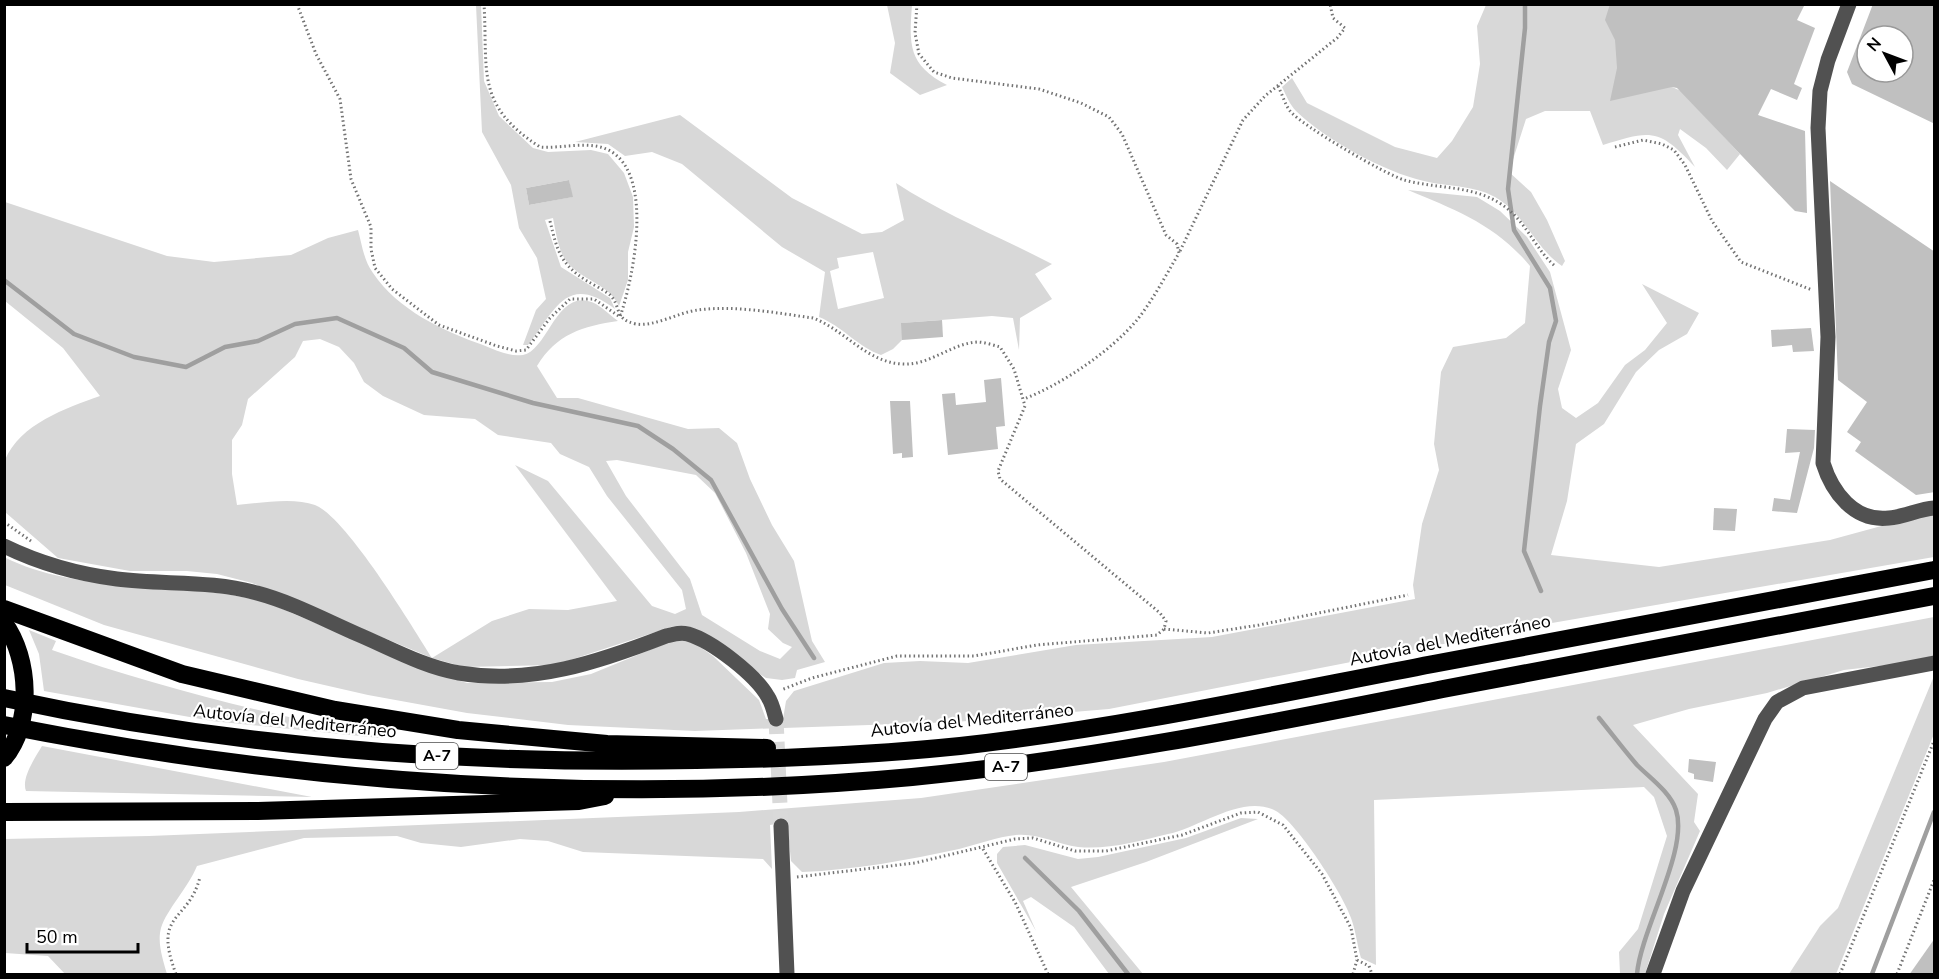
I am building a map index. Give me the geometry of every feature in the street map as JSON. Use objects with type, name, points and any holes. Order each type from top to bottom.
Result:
[{"type":"highway","name":"Autovía del Mediterráneo","points":[[4,698],[74,713],[229,736],[416,755],[604,762],[803,758],[954,746],[1139,721],[1935,570]]},
{"type":"highway","name":"A-7","points":[[4,725],[233,764],[412,782],[643,790],[814,784],[910,777],[1140,748],[1935,596]]},
{"type":"highway","points":[[4,609],[182,674],[334,710],[458,730],[607,744],[765,747],[803,758]]},
{"type":"highway","points":[[4,623],[13,635],[25,674],[23,715],[4,758]]},
{"type":"highway","points":[[4,812],[258,811],[568,801],[643,790]]},
{"type":"street","points":[[1849,4],[1828,60],[1820,91],[1818,128],[1828,337],[1823,463],[1829,482],[1838,496],[1868,517],[1889,518],[1935,508]]},
{"type":"street","points":[[4,546],[57,569],[118,579],[211,585],[257,593],[421,661],[458,673],[515,677],[547,673],[580,667],[679,632],[690,634],[720,651],[768,696],[776,718]]},
{"type":"street","points":[[1653,975],[1683,891],[1766,719],[1777,702],[1803,688],[1935,663]]},
{"type":"street","points":[[781,826],[787,975]]},
{"type":"path","points":[[297,4],[316,54],[340,99],[349,170],[371,227],[371,249],[375,268],[392,289],[439,325],[516,351],[526,350],[550,318],[570,299],[594,299],[620,317],[639,324],[701,309],[813,318],[826,323],[872,356],[900,364],[921,363],[952,348],[977,342],[1000,347],[1014,369],[1025,406],[998,471],[1000,479],[1160,613],[1166,621],[1164,629],[1157,635],[1048,644],[974,656],[897,656],[812,678],[768,696]]},
{"type":"path","points":[[484,4],[487,78],[491,98],[499,112],[540,147],[592,145],[611,152],[622,162],[629,177],[636,197],[638,226],[632,273],[620,317]]},
{"type":"path","points":[[917,4],[915,33],[919,54],[934,72],[952,78],[1039,89],[1081,103],[1109,117],[1122,134],[1166,235],[1177,244],[1179,253]]},
{"type":"path","points":[[1024,399],[1052,388],[1123,335],[1138,318],[1179,253],[1243,120],[1278,86],[1337,38],[1345,27],[1333,18],[1330,4]]},
{"type":"path","points":[[1278,86],[1291,111],[1338,145],[1402,179],[1475,191],[1502,204],[1522,222],[1547,259],[1555,266]]},
{"type":"path","points":[[1615,147],[1643,140],[1662,144],[1674,150],[1712,221],[1741,262],[1808,290],[1826,290]]},
{"type":"path","points":[[550,221],[556,247],[566,266],[612,296],[620,317]]},
{"type":"path","points":[[1164,629],[1208,633],[1408,595]]},
{"type":"path","points":[[1840,975],[1935,741]]},
{"type":"path","points":[[783,879],[915,863],[983,849],[1015,839],[1033,838],[1075,851],[1106,850],[1182,835],[1241,813],[1257,812],[1283,825],[1322,874],[1351,928],[1357,960],[1353,975]]},
{"type":"path","points":[[983,849],[1015,902],[1048,975]]},
{"type":"path","points":[[176,975],[166,939],[172,923],[193,897],[200,877]]},
{"type":"path","points":[[1896,975],[1935,880]]},
{"type":"path","points":[[1357,960],[1369,966],[1372,975]]},
{"type":"shaded area","points":[[476,5],[481,5],[484,81],[499,116],[533,148],[548,152],[591,150],[608,154],[624,173],[633,197],[634,227],[628,252],[628,280],[619,306],[602,287],[568,263],[560,248],[553,218],[545,220],[561,267],[610,298],[615,309],[585,294],[573,295],[563,300],[554,309],[528,345],[523,345],[536,310],[546,299],[537,258],[519,228],[511,185],[482,132]],"holes":[[[569,180],[572,197],[529,205],[526,188]]]},
{"type":"shaded area","points":[[887,5],[912,5],[911,42],[914,52],[925,70],[947,85],[920,95],[890,73],[895,43]]},
{"type":"shaded area","points":[[1486,5],[1610,5],[1672,87],[1681,91],[1740,154],[1727,170],[1706,148],[1680,129],[1678,135],[1695,167],[1673,145],[1654,136],[1633,136],[1603,145],[1590,111],[1545,111],[1526,119],[1509,172],[1531,192],[1547,220],[1565,261],[1562,266],[1544,250],[1514,212],[1495,197],[1478,190],[1408,177],[1356,154],[1308,122],[1290,103],[1282,87],[1292,78],[1307,103],[1395,147],[1437,158],[1452,141],[1473,107],[1480,64],[1477,26]]},
{"type":"shaded area","points":[[680,115],[792,198],[862,234],[882,232],[904,220],[896,183],[953,216],[1052,264],[1035,274],[1052,299],[1020,318],[1019,350],[1013,318],[992,316],[902,323],[902,340],[893,349],[881,355],[819,317],[825,272],[782,247],[682,164],[652,152],[625,156],[608,144],[575,142]],"holes":[[[873,252],[884,298],[838,309],[830,271],[839,268],[837,258]]]},
{"type":"shaded area","points":[[1408,190],[1477,197],[1500,211],[1527,237],[1550,272],[1571,350],[1558,389],[1562,408],[1576,418],[1598,403],[1625,365],[1645,350],[1667,323],[1642,284],[1699,313],[1687,334],[1659,350],[1636,372],[1604,424],[1576,444],[1567,501],[1551,555],[1659,567],[1830,540],[1918,516],[1934,515],[1934,557],[1552,623],[1109,709],[955,722],[695,731],[568,725],[467,713],[368,695],[298,679],[104,625],[5,585],[4,557],[67,578],[236,596],[268,603],[429,671],[467,683],[552,682],[591,674],[674,640],[690,640],[713,656],[759,700],[766,719],[783,719],[786,701],[794,691],[884,663],[920,661],[968,663],[1076,645],[1212,637],[1415,599],[1413,585],[1422,524],[1439,470],[1434,444],[1441,372],[1453,347],[1506,338],[1525,323],[1530,266],[1489,229],[1459,212]]},
{"type":"shaded area","points":[[5,202],[167,256],[214,262],[291,255],[328,238],[358,230],[367,263],[383,286],[395,298],[437,326],[513,355],[523,355],[532,351],[563,310],[572,303],[583,300],[596,304],[618,321],[572,333],[553,346],[537,366],[557,398],[578,398],[688,429],[719,428],[737,443],[750,479],[772,525],[794,561],[812,641],[825,662],[797,670],[795,678],[782,680],[766,678],[687,627],[674,626],[555,665],[464,667],[432,658],[252,583],[217,574],[187,571],[130,571],[58,558],[5,512],[3,479],[5,460],[21,436],[33,427],[59,412],[100,396],[63,348],[5,301]],"holes":[[[320,339],[339,347],[354,363],[364,382],[383,396],[424,415],[475,419],[498,435],[551,443],[560,454],[589,467],[607,496],[682,590],[686,609],[675,614],[652,606],[548,481],[515,465],[617,601],[568,610],[529,609],[492,621],[432,658],[378,574],[344,529],[328,514],[315,505],[297,501],[237,505],[232,474],[232,440],[242,425],[248,399],[295,357],[303,341]],[[617,460],[696,475],[715,493],[746,553],[770,614],[768,629],[783,643],[792,647],[780,659],[760,651],[702,615],[690,579],[626,496],[606,461]]]},
{"type":"shaded area","points":[[1934,617],[1934,656],[1888,665],[1844,670],[1767,693],[1689,709],[1633,725],[1698,794],[1694,822],[1700,831],[1664,914],[1645,974],[1620,974],[1619,952],[1638,929],[1667,836],[1654,797],[1644,787],[1374,800],[1376,965],[1361,958],[1353,923],[1346,907],[1307,844],[1276,811],[1250,806],[1221,813],[1180,831],[1112,846],[1078,847],[1040,837],[1016,835],[901,861],[802,872],[791,861],[787,822],[770,825],[772,869],[763,859],[583,852],[548,841],[520,839],[461,847],[421,843],[397,836],[304,838],[197,866],[161,928],[160,945],[167,974],[65,974],[48,956],[5,953],[4,839],[149,836],[739,812],[921,798],[1164,762]]},
{"type":"shaded area","points":[[29,630],[56,641],[52,650],[129,675],[287,717],[367,733],[380,738],[212,721],[44,691],[39,654]]},
{"type":"shaded area","points":[[1934,676],[1934,734],[1836,974],[1789,974],[1820,926],[1838,908]]},
{"type":"shaded area","points":[[42,746],[312,797],[26,791],[27,774]]},
{"type":"shaded area","points":[[1241,818],[1258,819],[1146,862],[1071,887],[1143,974],[1109,974],[1074,927],[1031,897],[1023,901],[1036,931],[997,863],[997,854],[1003,847],[1025,845],[1078,859],[1098,857],[1186,838]]},
{"type":"building","points":[[1610,4],[1805,4],[1797,20],[1815,28],[1794,84],[1802,88],[1797,100],[1771,89],[1758,115],[1805,131],[1807,213],[1795,211],[1677,88],[1672,87],[1610,101],[1617,68],[1615,40],[1605,20]]},
{"type":"building","points":[[1873,4],[1935,4],[1935,124],[1852,84],[1847,72],[1855,51],[1855,84],[1915,84],[1915,24],[1865,24]]},
{"type":"building","points":[[569,180],[573,197],[529,205],[526,188]]},
{"type":"building","points":[[1830,181],[1935,252],[1935,492],[1916,495],[1855,451],[1861,442],[1847,432],[1867,402],[1838,380]]},
{"type":"building","points":[[942,320],[943,337],[902,340],[901,323]]},
{"type":"building","points":[[1811,328],[1814,351],[1793,352],[1792,345],[1772,347],[1771,330]]},
{"type":"building","points":[[1001,378],[1005,426],[996,427],[998,449],[948,455],[942,394],[955,393],[956,405],[986,402],[984,380]]},
{"type":"building","points":[[890,401],[910,401],[913,457],[902,458],[902,453],[893,454]]},
{"type":"building","points":[[1787,429],[1815,430],[1814,448],[1797,513],[1772,511],[1774,498],[1790,500],[1800,452],[1785,453]]},
{"type":"building","points":[[1714,508],[1737,509],[1735,531],[1713,530]]},
{"type":"building","points":[[1689,759],[1716,762],[1713,782],[1694,779],[1694,774],[1688,772]]},
{"type":"building","points":[[1935,938],[1935,975],[1909,975]]},
{"type":"waterway","points":[[1525,4],[1525,28],[1508,189],[1514,230],[1550,288],[1556,321],[1549,342],[1540,406],[1524,551],[1541,591]]},
{"type":"waterway","points":[[4,280],[74,334],[134,357],[186,367],[225,347],[258,341],[295,324],[337,318],[404,348],[432,372],[533,403],[638,426],[673,449],[711,480],[782,609],[814,658]]},
{"type":"waterway","points":[[1599,718],[1637,765],[1664,791],[1676,810],[1678,827],[1676,846],[1640,956],[1637,974]]},
{"type":"waterway","points":[[1872,974],[1934,812]]},
{"type":"waterway","points":[[1025,858],[1079,911],[1128,974]]},
{"type":"tunnel","points":[[776,719],[781,826]]}]
